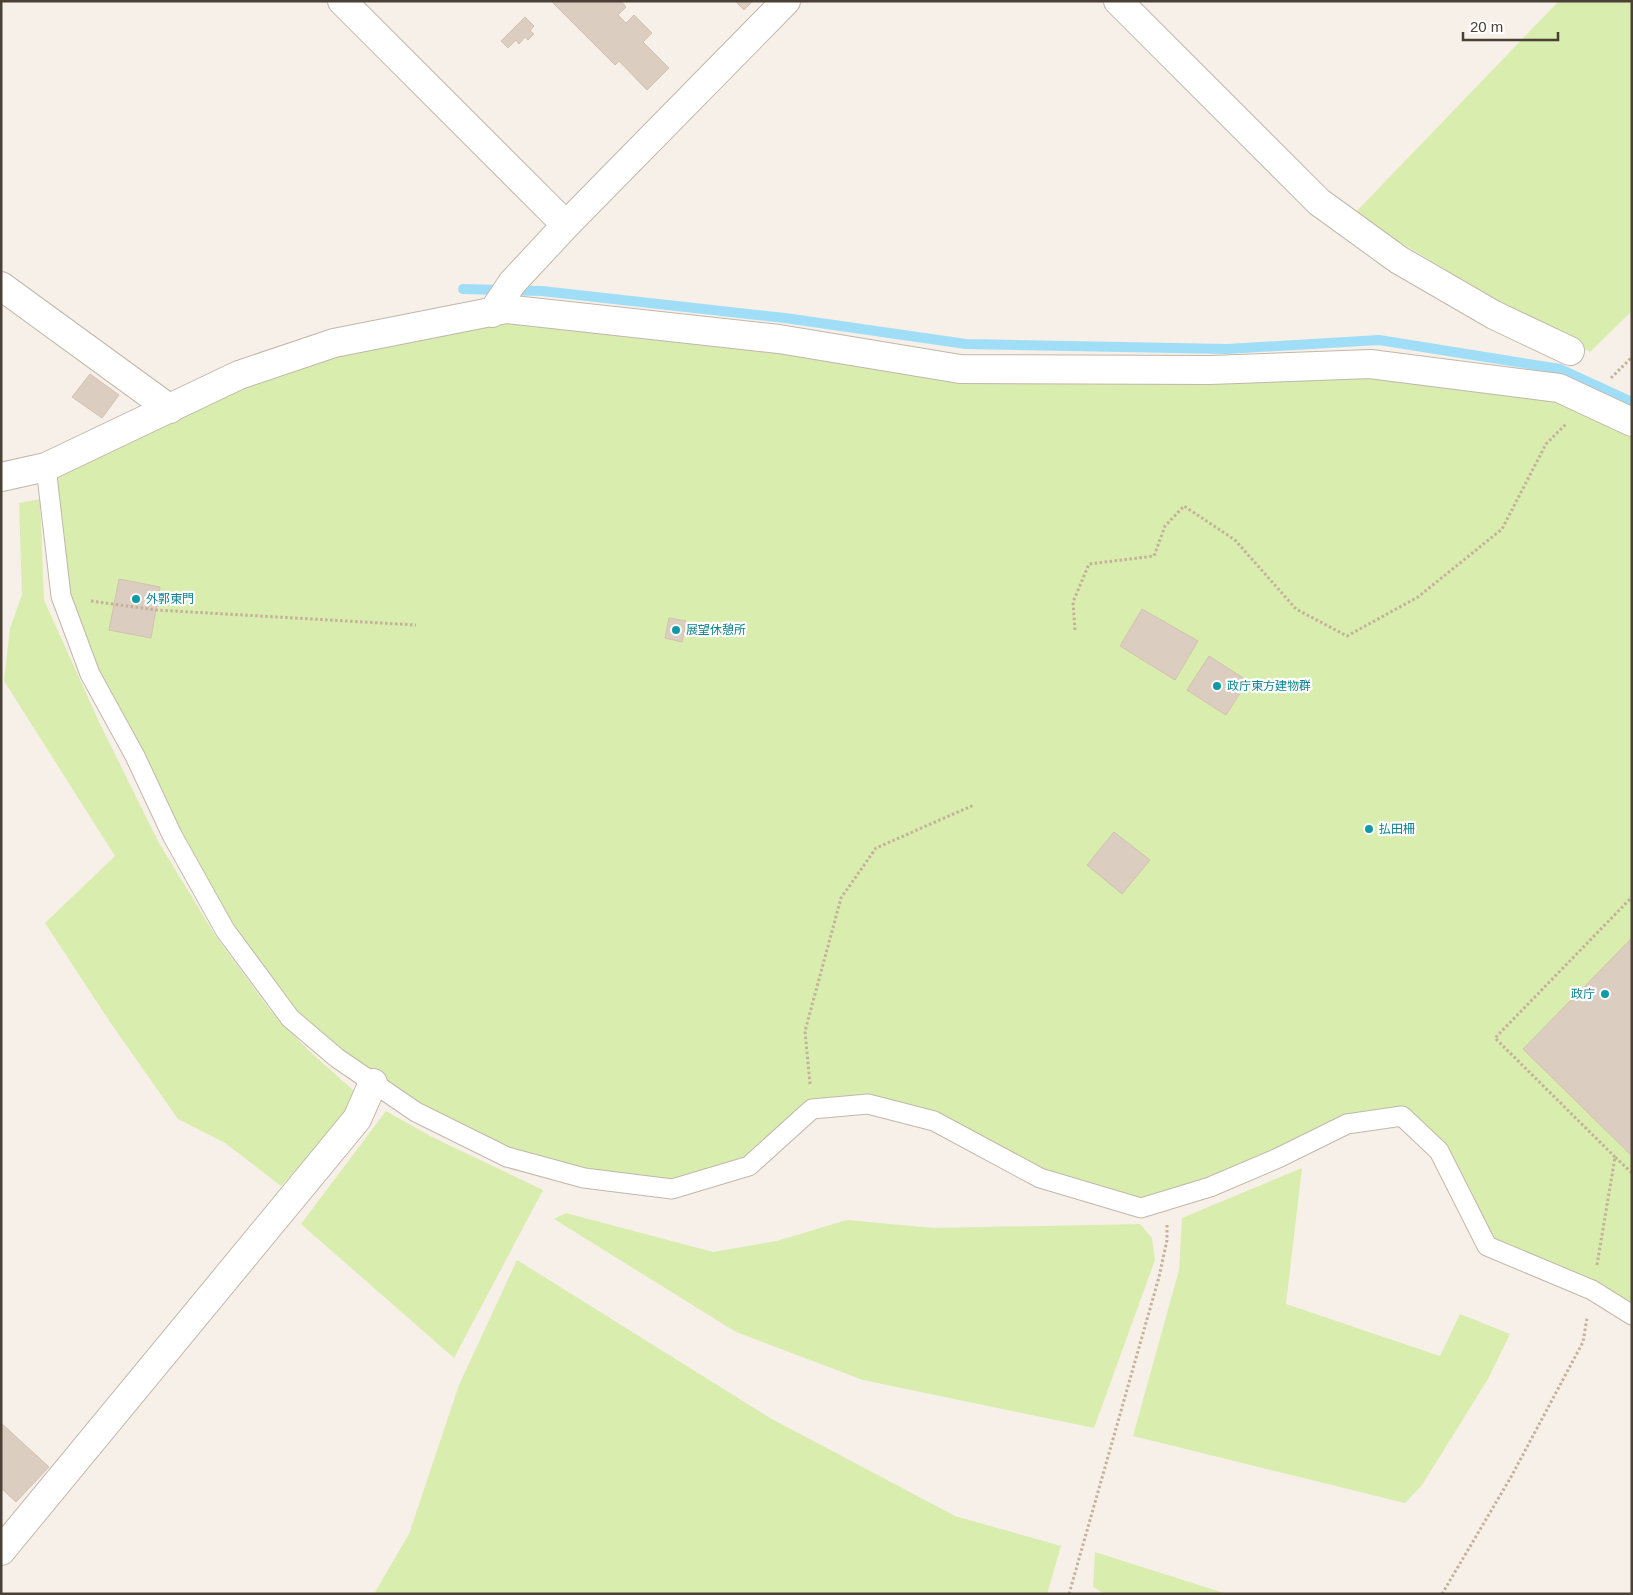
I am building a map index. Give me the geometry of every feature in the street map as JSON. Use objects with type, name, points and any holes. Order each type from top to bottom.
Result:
[{"type":"street","points":[[342,1],[566,225]]},
{"type":"street","points":[[492,313],[512,283],[566,225],[786,1]]},
{"type":"street","points":[[1118,1],[1318,202],[1407,264],[1494,315],[1570,351]]},
{"type":"street","points":[[1,286],[170,408]]},
{"type":"street","points":[[1,477],[46,466],[239,375],[334,343],[506,309],[770,338],[960,369],[1210,370],[1370,364],[1560,388],[1632,422]]},
{"type":"street","points":[[1,1550],[357,1120],[373,1083]]},
{"type":"lane","points":[[46,466],[61,596],[90,674],[135,756],[172,835],[225,930],[290,1018],[337,1058],[416,1112],[507,1157],[584,1178],[672,1189],[749,1166],[812,1110],[868,1104],[934,1120],[1040,1178],[1141,1208],[1236,1176],[1347,1124],[1402,1116],[1439,1151],[1487,1246],[1592,1290],[1632,1315]]},
{"type":"path","points":[[1617,372],[1632,357]]},
{"type":"path","points":[[1075,630],[1073,602],[1089,564],[1154,556],[1165,526],[1184,506],[1235,540],[1296,609],[1347,636],[1418,596],[1502,529],[1546,444],[1589,402]]},
{"type":"path","points":[[61,596],[156,610],[416,625]]},
{"type":"path","points":[[812,1110],[805,1031],[841,898],[876,848],[974,805]]},
{"type":"path","points":[[1632,897],[1495,1038],[1632,1173]]},
{"type":"path","points":[[1442,1594],[1511,1477],[1583,1342],[1615,1157]]},
{"type":"path","points":[[1069,1594],[1168,1240],[1167,1217],[1163,1202]]},
{"type":"green space","points":[[1559,1],[1632,1],[1632,311],[1590,352],[1467,283],[1354,214]]},
{"type":"green space","points":[[492,313],[960,369],[1370,364],[1559,388],[1632,422],[1632,1315],[1487,1246],[1439,1151],[1402,1116],[1347,1124],[1141,1208],[1040,1178],[934,1121],[868,1104],[812,1109],[749,1166],[672,1189],[507,1157],[337,1058],[225,930],[61,596],[46,467],[239,375]]},
{"type":"green space","points":[[40,499],[44,600],[100,724],[159,843],[215,935],[270,1010],[307,1049],[354,1091],[350,1112],[281,1186],[225,1143],[178,1119],[110,1022],[45,923],[115,856],[4,681],[10,628],[22,595],[19,503]]},
{"type":"green space","points":[[386,1111],[432,1137],[543,1190],[454,1358],[301,1224]]},
{"type":"green space","points":[[1302,1168],[1286,1304],[1440,1356],[1460,1314],[1510,1334],[1488,1379],[1422,1485],[1405,1503],[1133,1436],[1179,1270],[1182,1218]]},
{"type":"green space","points":[[566,1213],[713,1252],[777,1241],[847,1220],[934,1228],[1140,1224],[1152,1238],[1155,1260],[1094,1428],[863,1380],[736,1332],[554,1219]]},
{"type":"green space","points":[[517,1260],[770,1418],[955,1516],[1061,1546],[1047,1594],[374,1594],[409,1534],[459,1385]]},
{"type":"green space","points":[[1095,1552],[1227,1594],[1105,1594],[1093,1587]]},
{"type":"building","points":[[551,1],[621,1],[626,7],[618,15],[626,23],[634,15],[652,33],[643,42],[669,68],[647,90],[619,61],[615,65]]},
{"type":"building","points":[[735,1],[753,1],[744,10]]},
{"type":"building","points":[[525,17],[534,26],[530,31],[534,34],[528,40],[525,37],[519,44],[516,40],[508,48],[501,41]]},
{"type":"building","points":[[90,374],[119,395],[102,418],[72,397]]},
{"type":"building","name":"外郭東門","points":[[119,579],[160,587],[151,638],[109,630]]},
{"type":"building","points":[[1142,609],[1198,641],[1175,680],[1120,646]]},
{"type":"building","name":"展望休憩所","points":[[669,618],[686,621],[682,642],[665,638]]},
{"type":"building","name":"政庁東方建物群","points":[[1209,656],[1248,681],[1226,715],[1187,690]]},
{"type":"building","points":[[1114,832],[1150,860],[1122,894],[1087,865]]},
{"type":"building","name":"政庁","points":[[1632,938],[1632,1156],[1523,1049]]},
{"type":"building","points":[[1,1423],[49,1467],[16,1502],[1,1488]]},
{"type":"waterway","points":[[463,289],[542,291],[785,318],[966,344],[1227,349],[1379,340],[1560,369],[1632,402]]},
{"type":"place","name":"外郭東門","points":[[136,599]]},
{"type":"place","name":"展望休憩所","points":[[676,630]]},
{"type":"place","name":"政庁東方建物群","points":[[1217,686]]},
{"type":"place","name":"払田柵","points":[[1369,829]]},
{"type":"place","name":"政庁","points":[[1605,994]]}]
